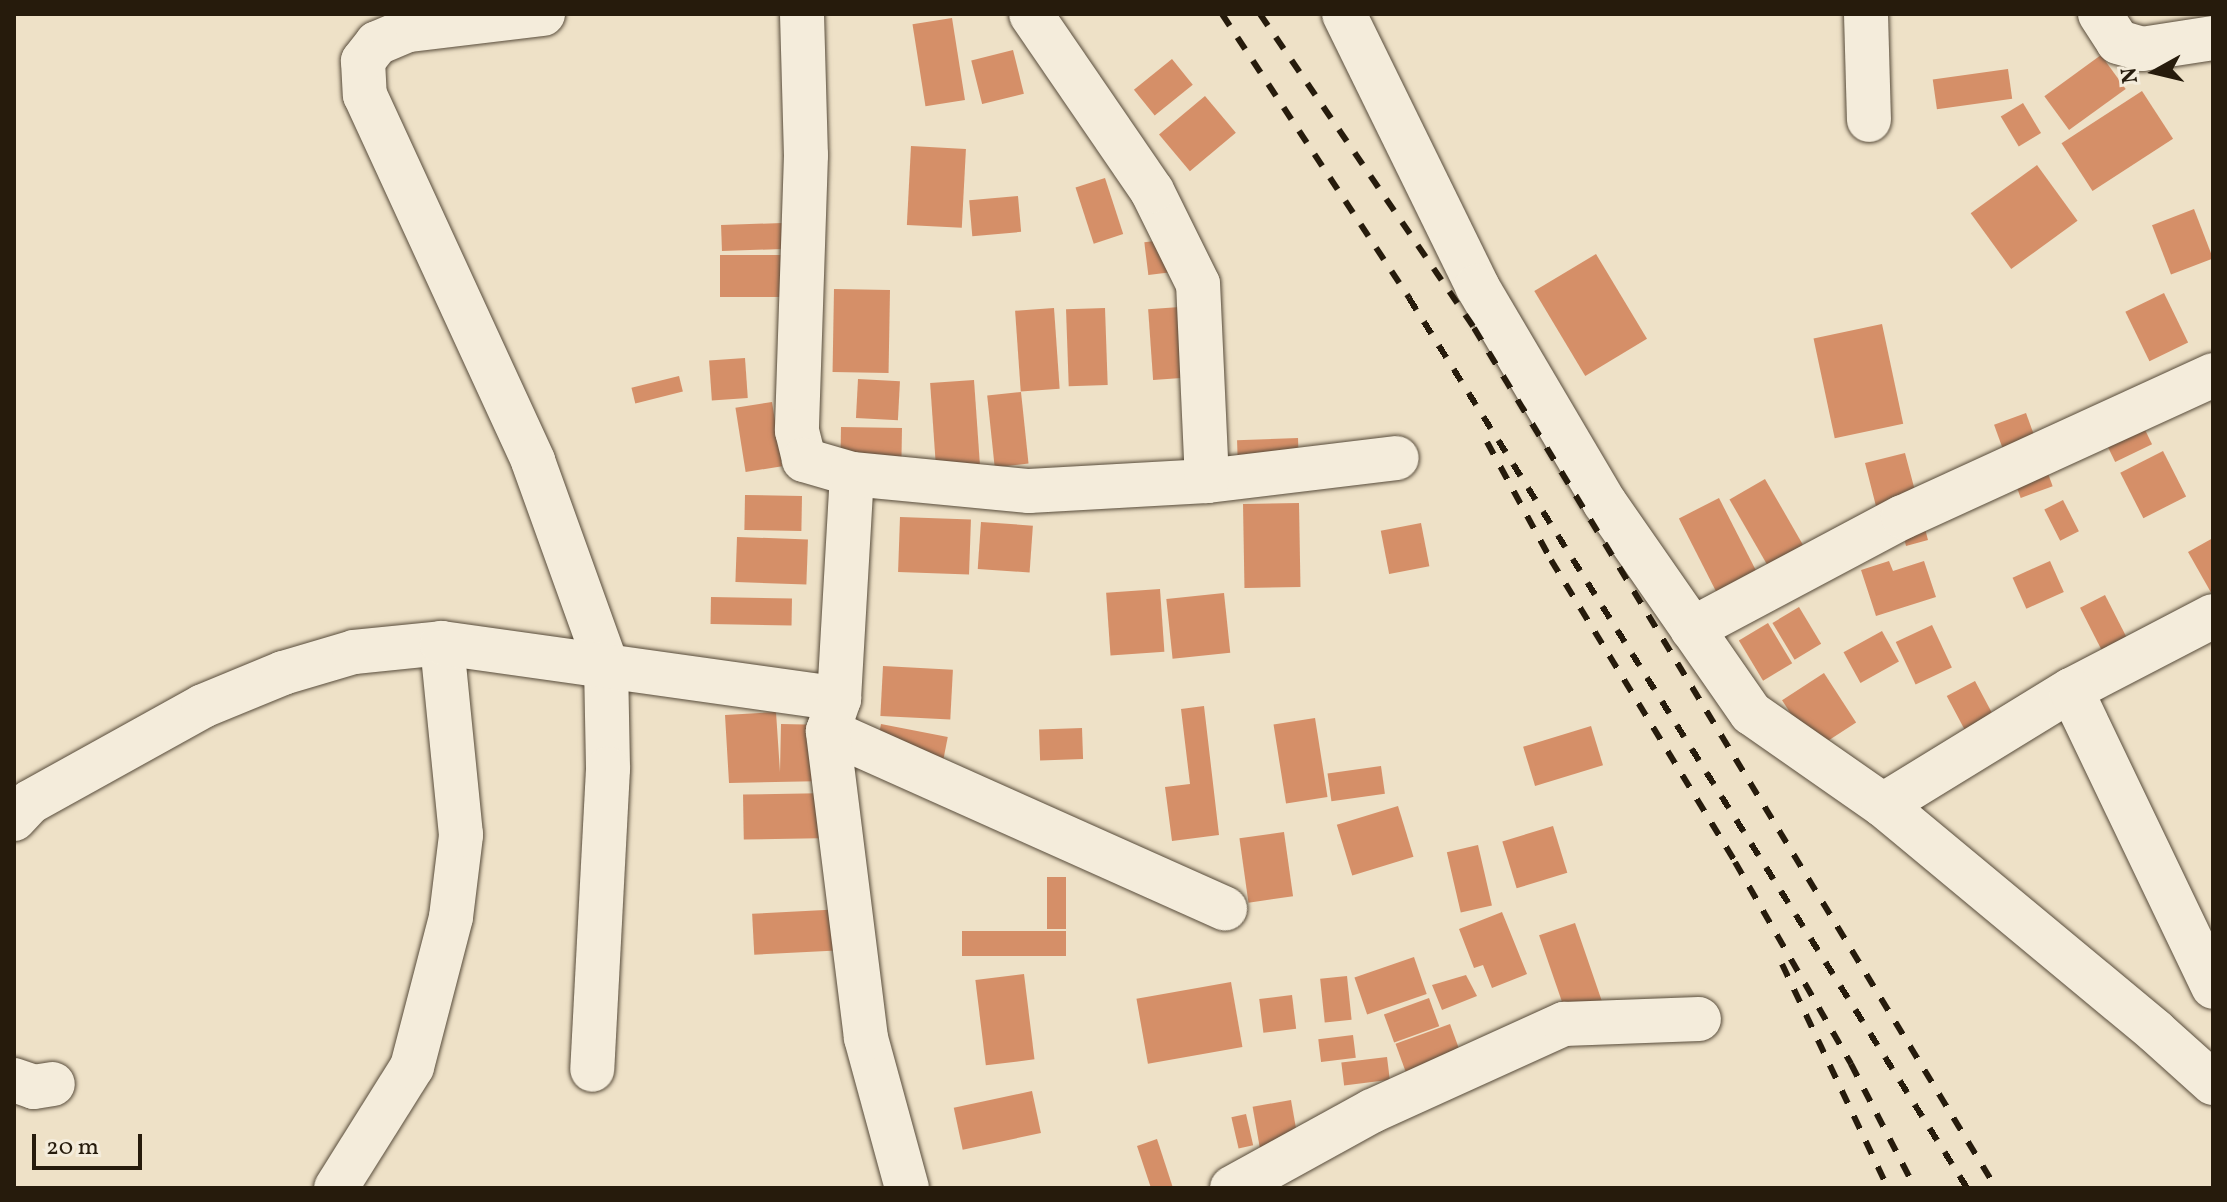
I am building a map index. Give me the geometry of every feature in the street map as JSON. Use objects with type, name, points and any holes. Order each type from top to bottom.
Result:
[{"type":"street","points":[[543,14],[408,30],[377,43],[363,61],[365,95],[533,461],[606,664],[608,769],[592,1070]]},
{"type":"street","points":[[802,14],[806,155],[797,431],[804,460],[852,474],[1029,491],[1207,481],[1397,458]]},
{"type":"street","points":[[1031,14],[1152,191],[1198,284],[1207,481]]},
{"type":"street","points":[[1344,14],[1477,286],[1605,503],[1751,713],[1883,805],[2155,1031],[2213,1083]]},
{"type":"street","points":[[1866,14],[1869,120]]},
{"type":"street","points":[[2100,14],[2118,42],[2142,49],[2213,38]]},
{"type":"street","points":[[1692,629],[1903,517],[2213,375]]},
{"type":"street","points":[[852,474],[833,715],[866,1038],[907,1188]]},
{"type":"street","points":[[1883,805],[2071,690],[2213,616]]},
{"type":"street","points":[[336,1188],[412,1067],[451,917],[461,835],[442,643]]},
{"type":"street","points":[[19,799],[203,706],[283,673],[354,652],[442,643],[606,664],[833,715],[1225,909]]},
{"type":"street","points":[[2071,690],[2213,987]]},
{"type":"street","points":[[1232,1188],[1372,1111],[1564,1024],[1699,1019]]},
{"type":"building","points":[[952,18],[965,100],[925,106],[912,24]]},
{"type":"building","points":[[1013,50],[1024,94],[982,104],[971,60]]},
{"type":"building","points":[[2101,55],[2126,89],[2069,130],[2044,96]]},
{"type":"building","points":[[1172,59],[1193,85],[1155,115],[1134,90]]},
{"type":"building","points":[[2008,69],[2012,99],[1937,109],[1933,80]]},
{"type":"building","points":[[2142,91],[2173,139],[2093,191],[2061,143]]},
{"type":"building","points":[[1205,96],[1236,133],[1190,171],[1159,135]]},
{"type":"building","points":[[2023,103],[2041,133],[2019,146],[2001,116]]},
{"type":"building","points":[[911,146],[966,149],[962,228],[907,225]]},
{"type":"building","points":[[2037,165],[2078,221],[2011,269],[1971,213]]},
{"type":"building","points":[[1105,178],[1123,234],[1094,244],[1076,188]]},
{"type":"building","points":[[1018,196],[1021,232],[972,236],[969,200]]},
{"type":"building","points":[[2194,209],[2213,258],[2171,275],[2152,225]]},
{"type":"building","points":[[810,222],[811,248],[722,251],[721,225]]},
{"type":"building","points":[[1187,237],[1191,270],[1148,275],[1144,242]]},
{"type":"building","points":[[1596,254],[1647,339],[1585,376],[1534,291]]},
{"type":"building","points":[[720,255],[811,255],[811,297],[720,297]]},
{"type":"building","points":[[834,289],[890,290],[889,373],[833,372]]},
{"type":"building","points":[[2164,293],[2188,342],[2149,361],[2125,312]]},
{"type":"building","points":[[1208,305],[1213,376],[1153,380],[1148,309]]},
{"type":"building","points":[[1054,308],[1060,389],[1021,392],[1015,311]]},
{"type":"building","points":[[1105,308],[1108,385],[1069,386],[1066,309]]},
{"type":"building","points":[[1882,324],[1903,424],[1835,438],[1814,339]]},
{"type":"building","points":[[745,358],[748,398],[712,400],[709,361]]},
{"type":"building","points":[[679,376],[683,392],[635,403],[631,388]]},
{"type":"building","points":[[858,379],[900,381],[898,420],[856,418]]},
{"type":"building","points":[[974,380],[981,476],[937,479],[930,383]]},
{"type":"building","points":[[1021,392],[1029,464],[995,467],[987,396]]},
{"type":"building","points":[[2131,401],[2152,444],[2115,462],[2094,419]]},
{"type":"building","points":[[772,402],[782,466],[746,472],[735,408]]},
{"type":"building","points":[[2026,413],[2053,486],[2021,498],[1994,425]]},
{"type":"building","points":[[841,427],[902,428],[901,479],[840,478]]},
{"type":"building","points":[[1298,438],[1299,464],[1238,466],[1237,440]]},
{"type":"building","points":[[2163,451],[2186,496],[2143,518],[2120,473]]},
{"type":"building","points":[[1905,453],[1928,540],[1906,546],[1897,509],[1878,514],[1865,463]]},
{"type":"building","points":[[1765,479],[1820,573],[1784,594],[1729,500]]},
{"type":"building","points":[[745,495],[802,496],[801,531],[744,530]]},
{"type":"building","points":[[1719,498],[1772,602],[1732,623],[1679,518]]},
{"type":"building","points":[[2063,500],[2079,531],[2060,541],[2044,510]]},
{"type":"building","points":[[1299,503],[1300,587],[1244,588],[1243,504]]},
{"type":"building","points":[[900,517],[971,519],[969,574],[898,572]]},
{"type":"building","points":[[981,522],[1033,526],[1030,573],[978,569]]},
{"type":"building","points":[[1421,523],[1429,566],[1389,574],[1381,531]]},
{"type":"building","points":[[737,537],[808,539],[806,584],[735,582]]},
{"type":"building","points":[[2213,538],[2213,596],[2188,552]]},
{"type":"building","points":[[1889,561],[1893,571],[1924,561],[1936,597],[1876,616],[1861,570]]},
{"type":"building","points":[[2050,561],[2064,592],[2026,609],[2013,578]]},
{"type":"building","points":[[1160,589],[1164,652],[1111,656],[1106,593]]},
{"type":"building","points":[[1224,593],[1230,653],[1173,659],[1166,599]]},
{"type":"building","points":[[2105,595],[2132,648],[2107,660],[2080,608]]},
{"type":"building","points":[[711,597],[792,598],[792,625],[711,624]]},
{"type":"building","points":[[1799,607],[1821,644],[1795,660],[1772,623]]},
{"type":"building","points":[[1768,623],[1792,663],[1763,681],[1739,641]]},
{"type":"building","points":[[1932,625],[1952,668],[1916,685],[1896,642]]},
{"type":"building","points":[[1882,631],[1899,662],[1860,683],[1844,652]]},
{"type":"building","points":[[883,666],[953,670],[950,720],[880,716]]},
{"type":"building","points":[[1824,673],[1856,722],[1814,750],[1782,700]]},
{"type":"building","points":[[1975,681],[2002,731],[1974,746],[1947,696]]},
{"type":"building","points":[[1204,706],[1219,835],[1172,841],[1165,787],[1190,784],[1181,709]]},
{"type":"building","points":[[776,712],[780,772],[781,724],[828,725],[827,781],[729,783],[725,715]]},
{"type":"building","points":[[1315,718],[1328,797],[1286,804],[1274,725]]},
{"type":"building","points":[[881,724],[948,737],[938,787],[871,774]]},
{"type":"building","points":[[1591,726],[1603,765],[1535,786],[1523,747]]},
{"type":"building","points":[[1082,728],[1083,759],[1040,760],[1039,730]]},
{"type":"building","points":[[1381,766],[1385,794],[1331,801],[1328,774]]},
{"type":"building","points":[[831,793],[832,838],[744,840],[743,795]]},
{"type":"building","points":[[1398,806],[1413,857],[1352,875],[1337,825]]},
{"type":"building","points":[[1553,826],[1567,873],[1517,888],[1502,841]]},
{"type":"building","points":[[1284,832],[1293,896],[1248,903],[1239,838]]},
{"type":"building","points":[[1478,845],[1492,905],[1461,913],[1447,852]]},
{"type":"building","points":[[1047,877],[1066,877],[1066,929],[1047,929]]},
{"type":"building","points":[[844,909],[846,950],[754,955],[752,914]]},
{"type":"building","points":[[1502,912],[1527,974],[1492,988],[1483,965],[1474,968],[1459,929]]},
{"type":"building","points":[[1575,923],[1602,1001],[1566,1014],[1539,935]]},
{"type":"building","points":[[962,931],[1066,931],[1066,956],[962,956]]},
{"type":"building","points":[[1414,957],[1427,994],[1367,1014],[1354,978]]},
{"type":"building","points":[[1024,974],[1034,1059],[986,1065],[975,980]]},
{"type":"building","points":[[1466,975],[1477,996],[1442,1010],[1432,985]]},
{"type":"building","points":[[1347,976],[1352,1020],[1325,1023],[1320,979]]},
{"type":"building","points":[[1231,982],[1242,1047],[1148,1064],[1136,999]]},
{"type":"building","points":[[1292,995],[1296,1029],[1263,1033],[1259,999]]},
{"type":"building","points":[[1429,998],[1439,1026],[1394,1043],[1384,1014]]},
{"type":"building","points":[[1450,1024],[1469,1077],[1415,1096],[1395,1044]]},
{"type":"building","points":[[1353,1035],[1356,1058],[1321,1062],[1318,1039]]},
{"type":"building","points":[[1387,1057],[1390,1080],[1344,1085],[1341,1063]]},
{"type":"building","points":[[1032,1091],[1041,1133],[963,1150],[954,1108]]},
{"type":"building","points":[[1291,1100],[1299,1147],[1261,1154],[1253,1107]]},
{"type":"building","points":[[1246,1114],[1253,1145],[1239,1149],[1231,1117]]},
{"type":"building","points":[[1157,1139],[1173,1188],[1151,1188],[1137,1146]]},
{"type":"railway","points":[[1222,14],[1409,298],[1967,1188]]},
{"type":"railway","points":[[1260,14],[1474,328],[1996,1188]]},
{"type":"railway","points":[[1487,442],[1551,560],[1735,862],[1851,1064],[1915,1188]]},
{"type":"railway","points":[[1782,964],[1888,1188]]}]
